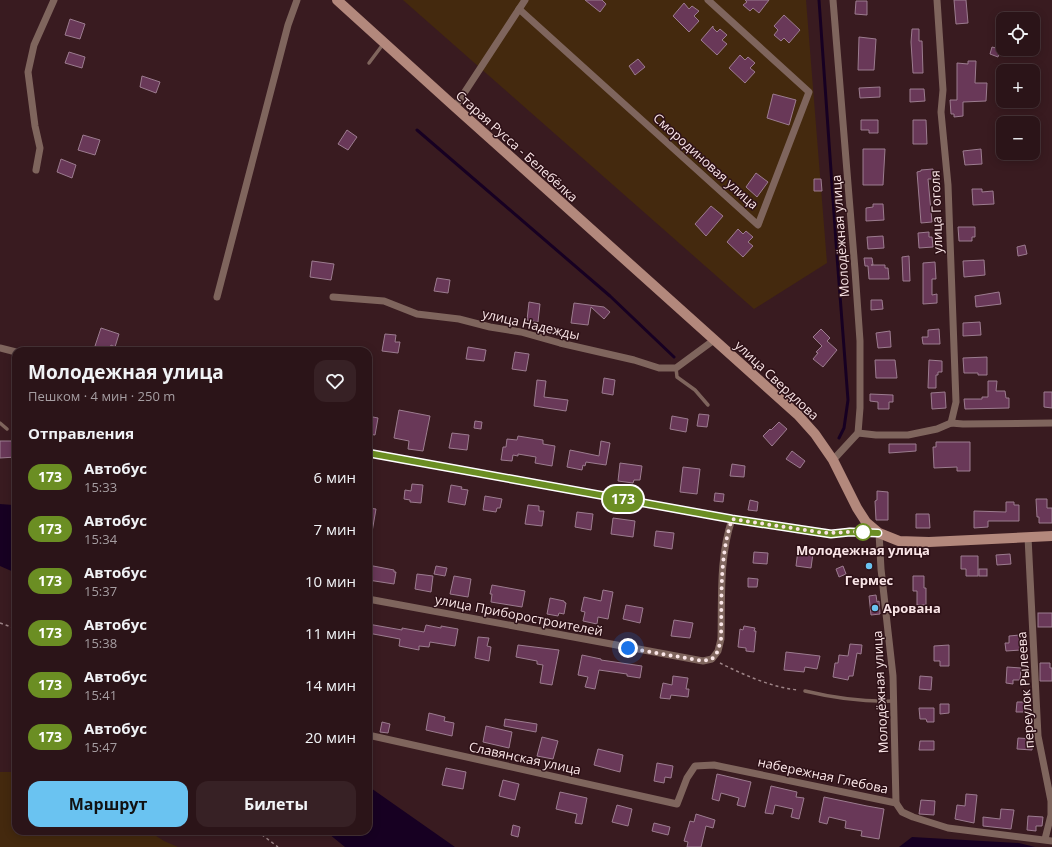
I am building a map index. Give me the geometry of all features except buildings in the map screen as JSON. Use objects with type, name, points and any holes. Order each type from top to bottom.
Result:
[{"type":"street","points":[[36,170],[40,148],[35,126],[28,72],[34,45],[54,0]]},
{"type":"street","points":[[217,297],[288,25],[297,0]]},
{"type":"street","name":"Старая Русса - Белебёлка","points":[[337,0],[681,310]]},
{"type":"street","points":[[454,107],[525,0]]},
{"type":"street","name":"Смородиновая улица","points":[[519,9],[758,225],[809,92],[708,0]]},
{"type":"street","name":"Молодёжная улица","points":[[833,0],[860,341],[860,408],[858,433]]},
{"type":"street","name":"улица Гоголя","points":[[937,0],[943,90],[941,112],[949,201],[956,402],[951,423]]},
{"type":"street","name":"улица Надежды","points":[[334,297],[384,301],[417,314],[458,319],[490,327],[522,332],[659,368],[676,368]]},
{"type":"street","name":"улица Свердлова","points":[[681,310],[798,415],[815,434],[833,460],[856,508],[866,522],[878,533],[899,542],[1052,536]]},
{"type":"street","points":[[676,368],[714,340]]},
{"type":"street","points":[[0,348],[12,351]]},
{"type":"street","points":[[833,460],[858,433],[876,435],[908,435],[937,430],[951,423],[1052,423]]},
{"type":"street","points":[[372,454],[732,519],[824,533],[878,533]]},
{"type":"street","points":[[712,659],[718,651],[721,639],[722,564],[726,537],[732,519]]},
{"type":"street","name":"Молодёжная улица","points":[[878,533],[892,662],[896,803]]},
{"type":"street","name":"переулок Рылеева","points":[[1028,537],[1038,736],[1051,801],[1049,840]]},
{"type":"street","name":"улица Приборостроителей","points":[[372,600],[674,657],[703,661],[712,659]]},
{"type":"street","name":"Славянская улица","points":[[372,736],[678,804]]},
{"type":"street","name":"набережная Глебова","points":[[678,804],[687,778],[695,766],[714,765],[896,803],[902,812],[948,828],[1049,840]]},
{"type":"lane","points":[[369,62],[384,43]]},
{"type":"lane","points":[[676,368],[677,376],[695,390],[708,405]]},
{"type":"lane","points":[[0,423],[7,429]]},
{"type":"lane","points":[[805,691],[867,702],[894,701]]},
{"type":"path","points":[[0,623],[12,628]]},
{"type":"path","points":[[712,659],[742,675],[789,690],[805,691]]},
{"type":"path","points":[[262,835],[278,847]]},
{"type":"shaded area","points":[[403,0],[806,0],[827,263],[754,309]]},
{"type":"shaded area","points":[[0,504],[12,505],[12,571],[0,566]]},
{"type":"shaded area","points":[[0,772],[12,772],[12,835],[154,835],[178,847],[0,847]]},
{"type":"shaded area","points":[[372,789],[455,847],[345,847],[330,835],[372,835]]},
{"type":"shaded area","points":[[912,837],[1019,843],[1035,847],[899,847]]},
{"type":"waterway","points":[[819,0],[848,400],[844,428],[839,438]]},
{"type":"waterway","points":[[417,130],[610,296],[674,357]]},
{"type":"bus line","name":"173","points":[[372,454],[732,519],[831,534],[850,532],[878,533]]},
{"type":"place","name":"Молодежная улица","points":[[863,532]]},
{"type":"place","name":"Гермес","points":[[869,566]]},
{"type":"place","name":"Арована","points":[[875,608]]},
{"type":"route","points":[[628,648],[703,661],[712,659],[718,651],[721,639],[722,564],[726,537],[732,519],[831,534],[863,532]]}]
